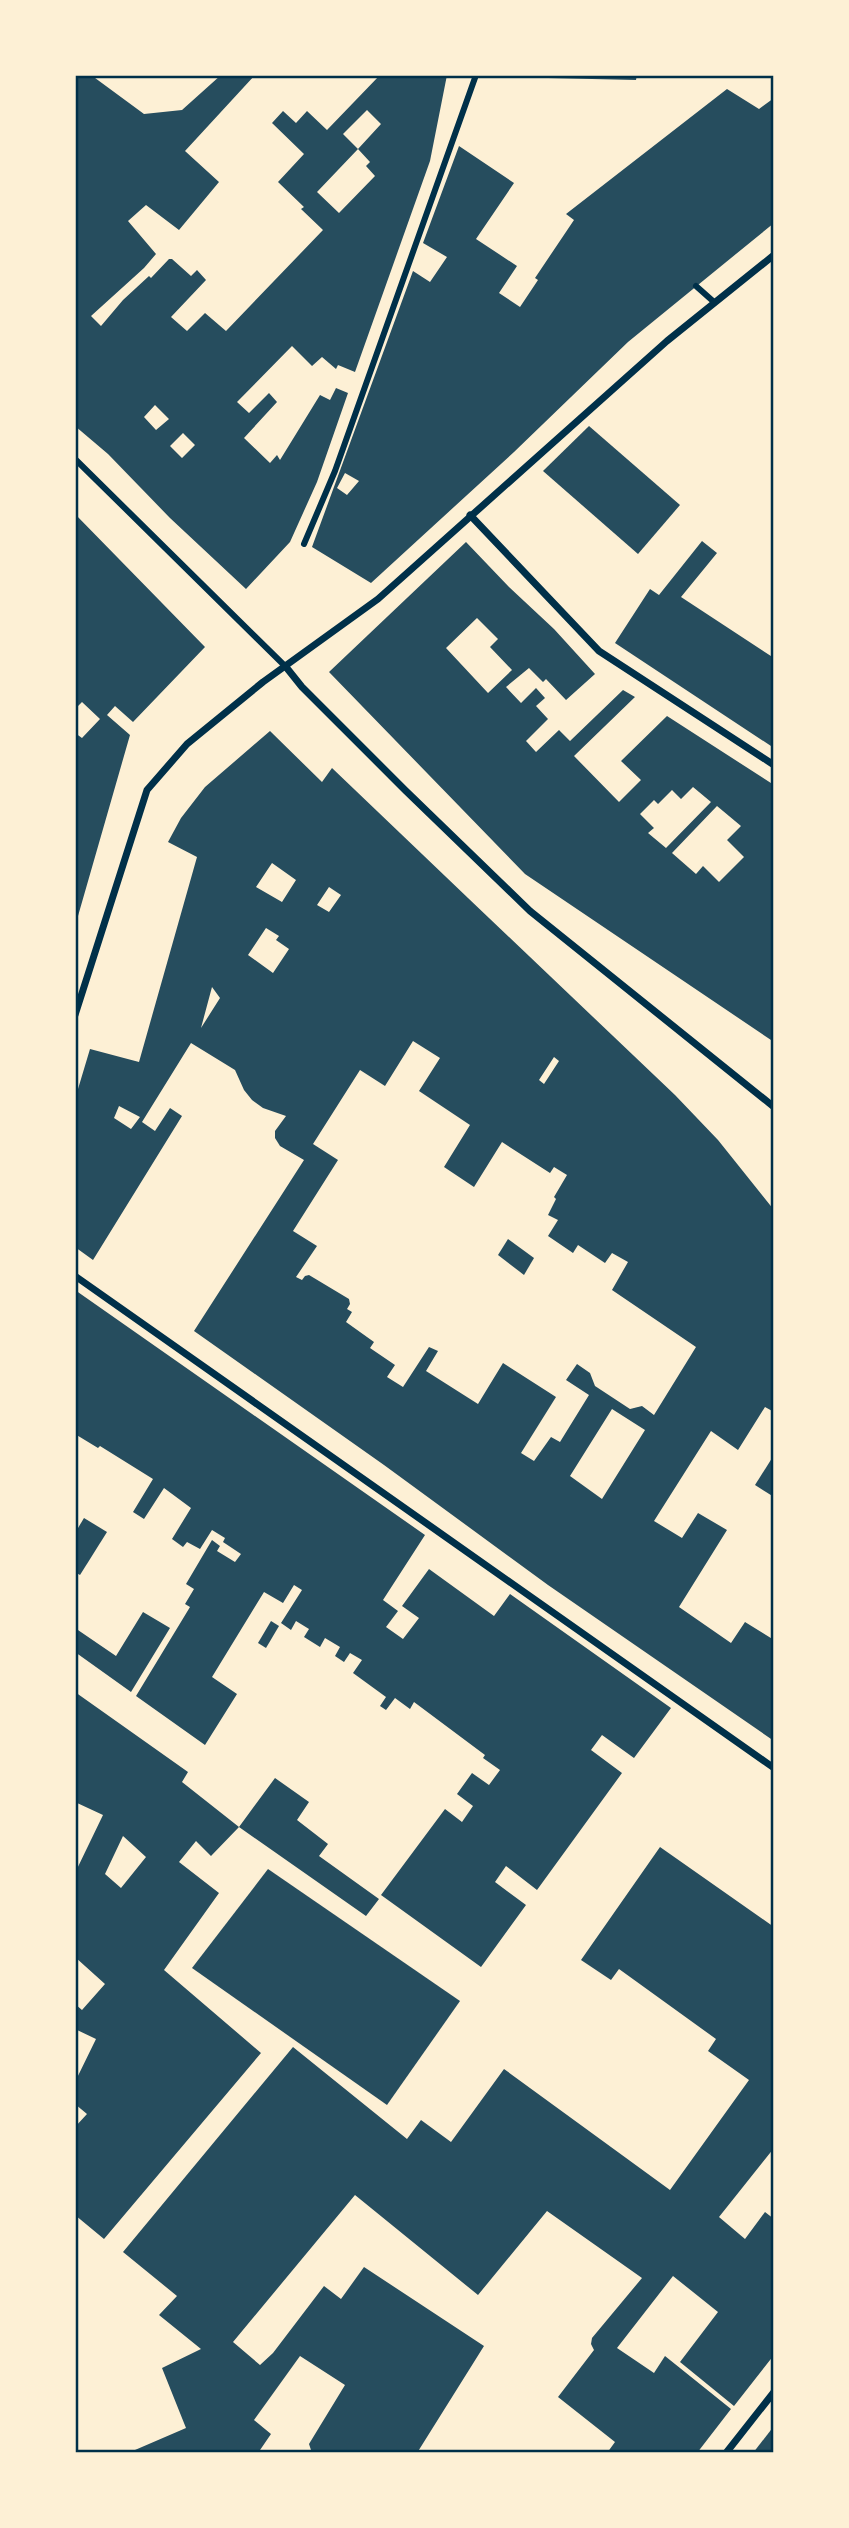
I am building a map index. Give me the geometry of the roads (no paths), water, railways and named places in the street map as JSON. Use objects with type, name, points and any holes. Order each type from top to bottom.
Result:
[{"type":"street","points":[[304,544],[335,471],[476,75]]},
{"type":"street","points":[[75,1015],[147,790],[187,744],[378,599],[667,341],[774,255]]},
{"type":"street","points":[[695,286],[714,302]]},
{"type":"street","points":[[75,459],[530,912],[774,1107]]},
{"type":"street","points":[[470,515],[599,651],[774,765]]},
{"type":"street","points":[[75,1276],[774,1768]]},
{"type":"street","points":[[726,2453],[774,2392]]}]
